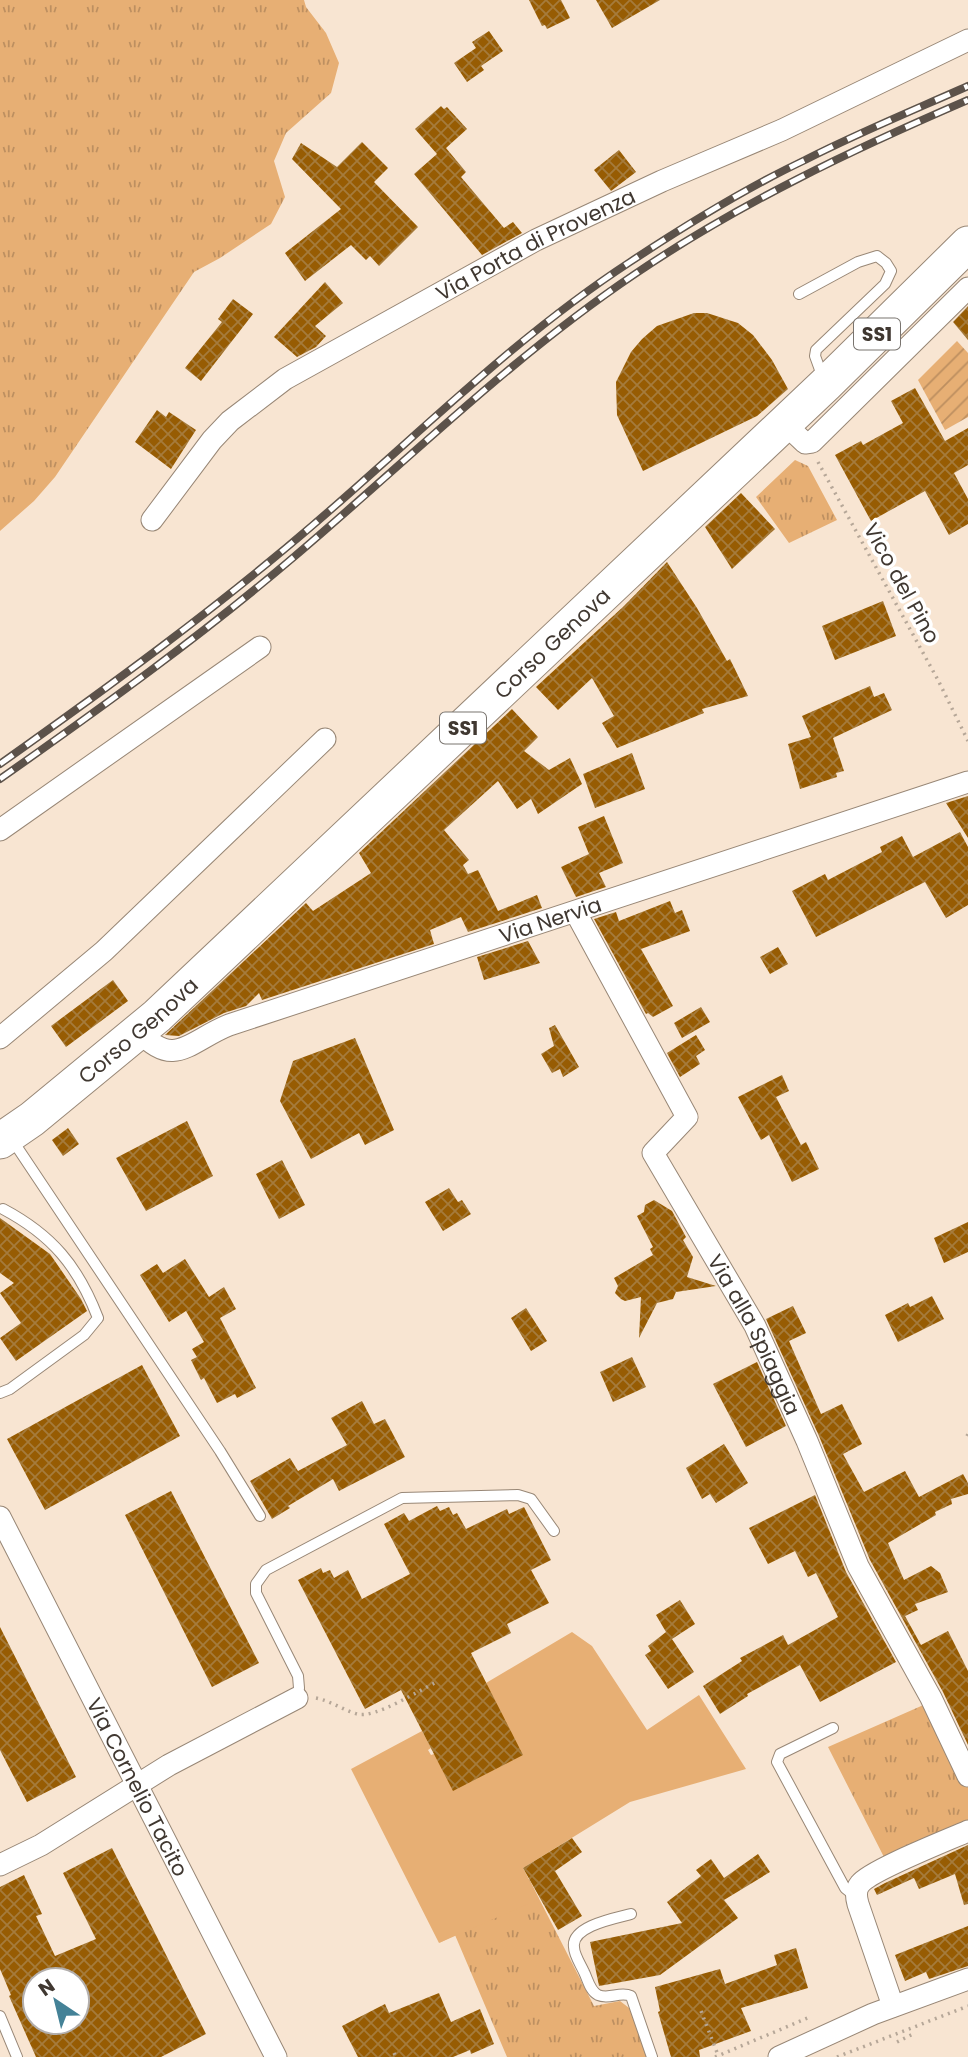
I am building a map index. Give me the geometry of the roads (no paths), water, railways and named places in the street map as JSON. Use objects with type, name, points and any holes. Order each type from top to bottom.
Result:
[{"type":"main road","name":"Corso Genova","points":[[5,1138],[140,1032],[795,433],[826,384],[968,244]]},
{"type":"street","name":"Via Porta di Provenza","points":[[152,520],[212,440],[230,421],[296,373],[536,240],[662,181],[782,130],[968,40]]},
{"type":"street","points":[[795,433],[812,442],[821,435],[968,288]]},
{"type":"street","points":[[0,830],[260,648]]},
{"type":"street","points":[[0,1038],[104,951],[325,739]]},
{"type":"street","name":"Via Nervia","points":[[140,1032],[157,1049],[166,1052],[179,1050],[229,1025],[968,782]]},
{"type":"street","name":"Via alla Spiaggia","points":[[576,913],[687,1117],[653,1153],[755,1326],[807,1441],[858,1566],[931,1698],[968,1776]]},
{"type":"street","name":"Via Cornelio Tacito","points":[[0,1517],[276,2057]]},
{"type":"street","points":[[0,1865],[41,1845],[135,1785],[297,1698]]},
{"type":"street","points":[[893,2006],[856,1896],[858,1887],[866,1879],[968,1831]]},
{"type":"street","points":[[779,2057],[893,2006],[968,1979]]},
{"type":"lane","points":[[799,294],[858,262],[877,256],[886,262],[891,271],[885,284],[816,349],[818,364],[826,384]]},
{"type":"lane","points":[[5,1138],[220,1451],[260,1516]]},
{"type":"lane","points":[[0,1392],[10,1389],[84,1335],[98,1318],[91,1299],[68,1258],[29,1223],[1,1209]]},
{"type":"lane","points":[[297,1698],[298,1676],[256,1593],[256,1584],[266,1570],[402,1498],[518,1495],[531,1499],[554,1531]]},
{"type":"lane","points":[[833,1728],[780,1754],[777,1762],[845,1888],[856,1896]]},
{"type":"lane","points":[[631,1914],[582,1931],[575,1937],[573,1947],[593,1991],[603,1996],[631,1996],[652,2057]]},
{"type":"lane","points":[[0,2016],[17,2057]]},
{"type":"railway","points":[[0,764],[120,678],[237,588],[313,525],[467,388],[588,291],[672,235],[782,171],[968,86]]},
{"type":"railway","points":[[0,779],[223,615],[295,556],[503,374],[635,274],[715,224],[797,179],[968,100]]}]
